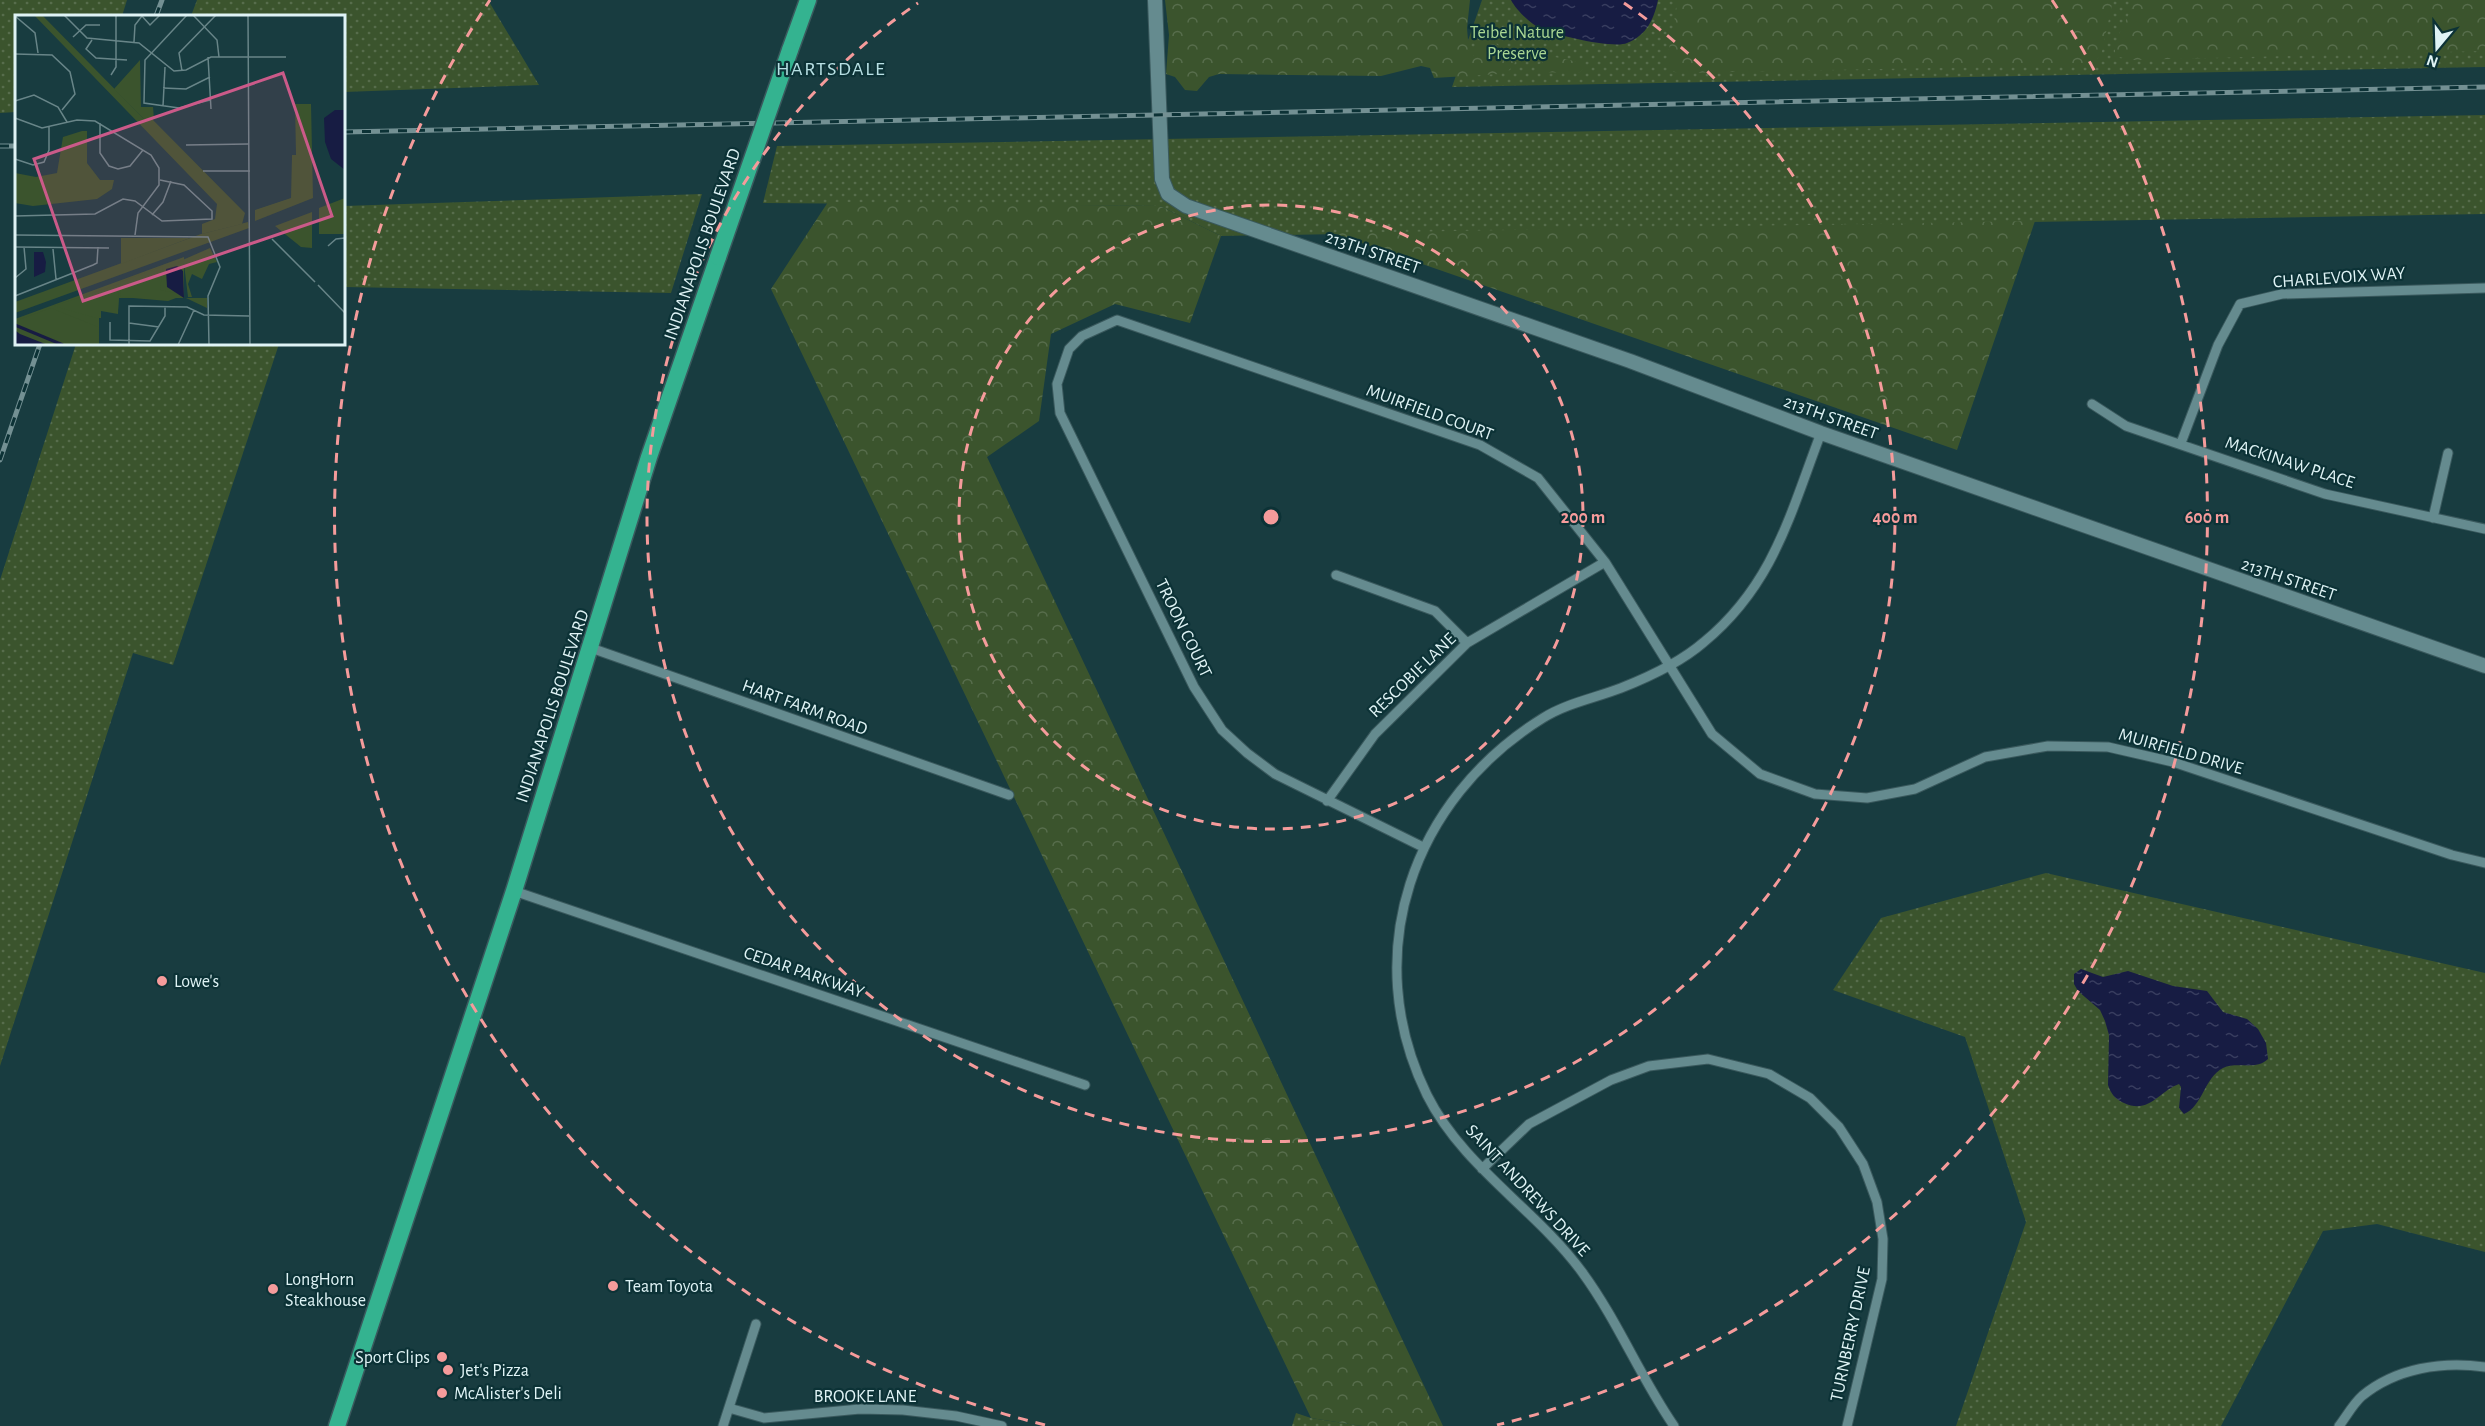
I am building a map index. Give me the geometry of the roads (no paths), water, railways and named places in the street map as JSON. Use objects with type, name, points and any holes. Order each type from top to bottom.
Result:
[{"type":"highway","name":"INDIANAPOLIS BOULEVARD","points":[[337,1426],[514,891],[649,458],[808,0]]},
{"type":"street","name":"213TH STREET","points":[[1155,0],[1162,179],[1168,194],[1186,206],[1630,361],[1821,433],[2485,666]]},
{"type":"street","name":"CHARLEVOIX WAY","points":[[2181,443],[2218,345],[2240,304],[2283,294],[2485,288]]},
{"type":"street","name":"MUIRFIELD COURT","points":[[1091,332],[1117,320],[1480,445],[1538,478],[1605,562],[1668,666]]},
{"type":"street","name":"TROON COURT","points":[[1091,332],[1082,336],[1070,349],[1057,384],[1060,413],[1194,687],[1222,730],[1275,774],[1423,847]]},
{"type":"street","name":"MACKINAW PLACE","points":[[2092,404],[2126,426],[2325,494],[2485,529]]},
{"type":"street","name":"SAINT ANDREWS DRIVE","points":[[1674,1426],[1646,1383],[1618,1328],[1581,1271],[1534,1218],[1482,1169],[1448,1129],[1427,1096],[1402,1020],[1398,989],[1400,930],[1412,876],[1423,847],[1446,808],[1477,770],[1509,742],[1545,717],[1586,699],[1622,688],[1668,666],[1703,643],[1724,624],[1762,576],[1779,547],[1821,433]]},
{"type":"street","points":[[2433,518],[2448,453]]},
{"type":"street","name":"RESCOBIE LANE","points":[[1327,801],[1376,734],[1467,643],[1605,562]]},
{"type":"street","points":[[1336,575],[1435,611],[1467,643]]},
{"type":"street","name":"HART FARM ROAD","points":[[591,648],[1009,795]]},
{"type":"street","name":"MUIRFIELD DRIVE","points":[[1668,666],[1712,734],[1760,774],[1815,794],[1867,798],[1915,789],[1985,757],[2048,746],[2108,747],[2172,762],[2452,855],[2485,863]]},
{"type":"street","name":"CEDAR PARKWAY","points":[[514,891],[1085,1085]]},
{"type":"street","name":"TURNBERRY DRIVE","points":[[1482,1169],[1529,1124],[1611,1080],[1648,1066],[1708,1059],[1768,1074],[1810,1098],[1839,1127],[1863,1164],[1877,1202],[1884,1239],[1882,1279],[1847,1426]]},
{"type":"street","points":[[723,1426],[756,1324]]},
{"type":"street","points":[[2340,1426],[2360,1397],[2384,1382],[2408,1372],[2425,1367],[2448,1365],[2485,1367]]},
{"type":"street","name":"BROOKE LANE","points":[[729,1408],[764,1418],[860,1409],[903,1410],[956,1416],[1002,1426]]},
{"type":"water","points":[[1511,0],[1658,0],[1652,20],[1640,36],[1627,43],[1610,44],[1584,41],[1541,29],[1524,16]]},
{"type":"water","points":[[2081,969],[2103,977],[2128,971],[2173,986],[2207,991],[2223,1012],[2247,1019],[2258,1029],[2266,1043],[2268,1059],[2258,1064],[2223,1068],[2212,1078],[2195,1105],[2184,1114],[2179,1108],[2181,1087],[2179,1084],[2147,1104],[2133,1106],[2124,1103],[2114,1096],[2108,1085],[2109,1035],[2105,1021],[2100,1010],[2078,991],[2074,984],[2074,974]]},
{"type":"railway","points":[[156,15],[162,0]]},
{"type":"railway","points":[[345,132],[2485,87]]},
{"type":"railway","points":[[0,146],[15,146]]},
{"type":"railway","points":[[0,460],[40,345]]},
{"type":"place","name":"Lowe's","points":[[162,981]]},
{"type":"place","name":"Team Toyota","points":[[613,1286]]},
{"type":"place","name":"LongHorn Steakhouse","points":[[273,1289]]},
{"type":"place","name":"Sport Clips","points":[[442,1357]]},
{"type":"place","name":"Jet's Pizza","points":[[448,1370]]},
{"type":"place","name":"McAlister's Deli","points":[[442,1393]]},
{"type":"district","name":"HARTSDALE","points":[[831,68]]},
{"type":"park label","name":"Teibel Nature Preserve","points":[[1517,42]]}]
